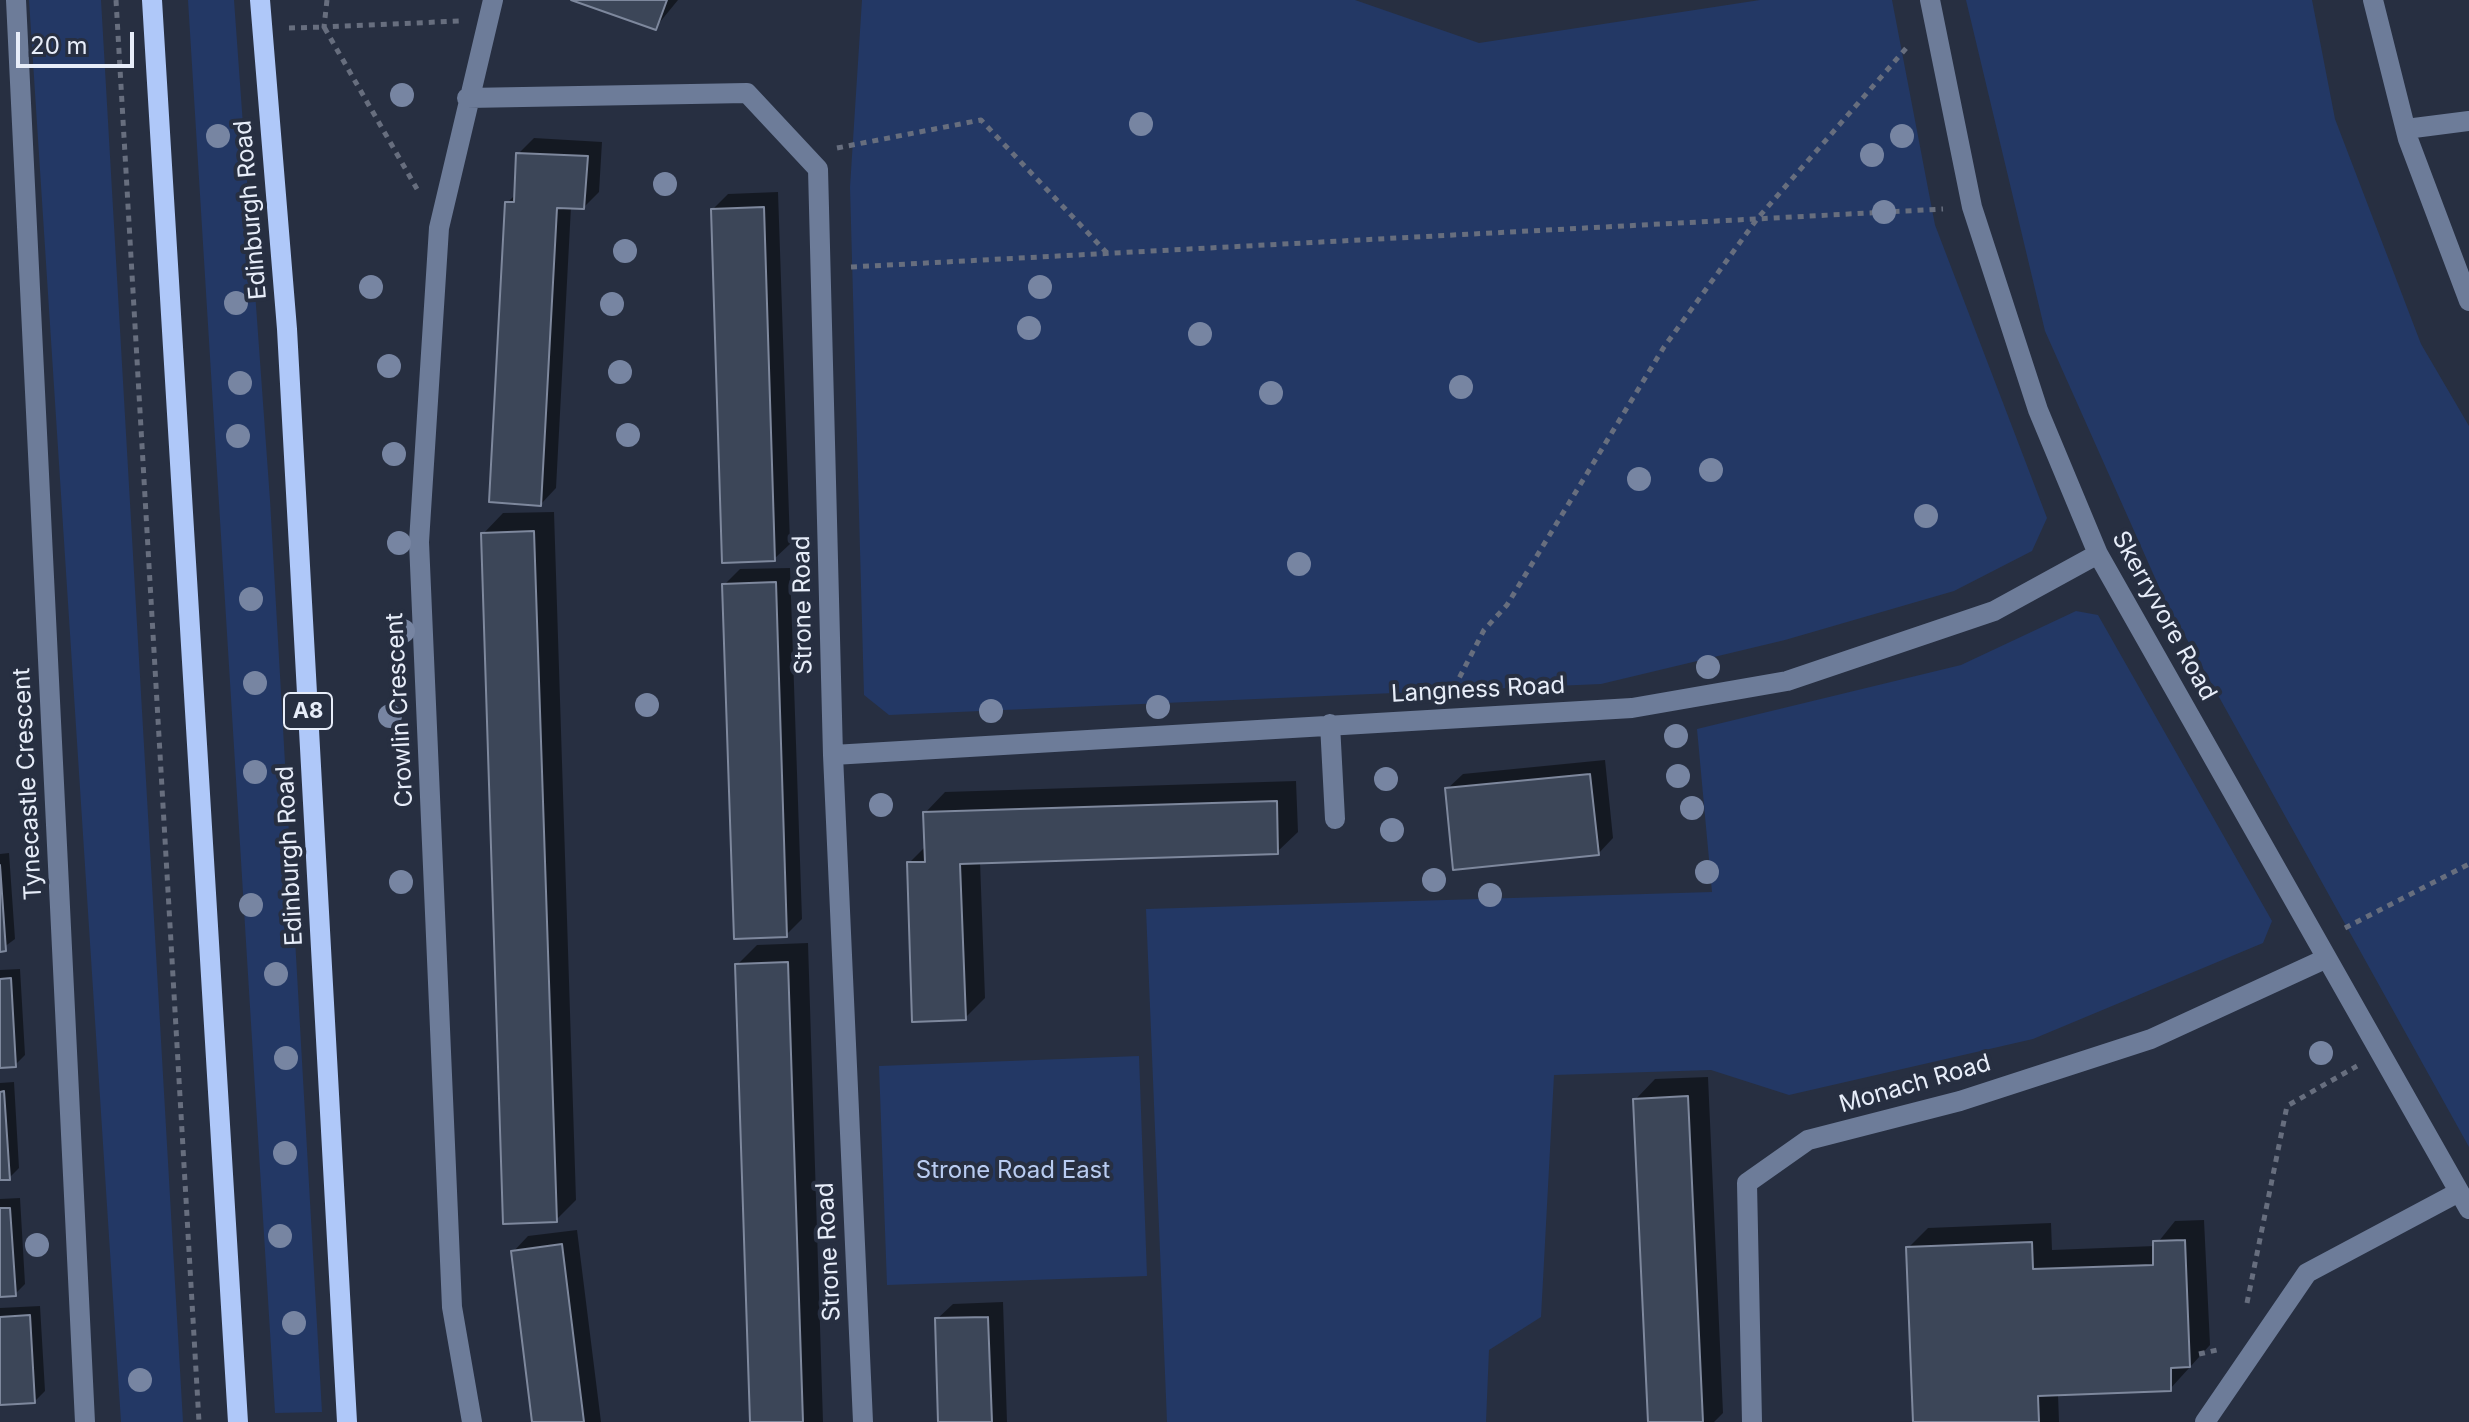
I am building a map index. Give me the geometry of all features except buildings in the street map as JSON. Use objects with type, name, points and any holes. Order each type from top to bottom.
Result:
[{"type":"main road","points":[[152,0],[238,1422]]},
{"type":"main road","name":"Edinburgh Road","points":[[260,0],[288,345],[347,1422]]},
{"type":"street","name":"Tynecastle Crescent","points":[[16,0],[85,1422]]},
{"type":"street","name":"Crowlin Crescent","points":[[472,1422],[452,1307],[419,542],[439,228],[467,98],[493,0]]},
{"type":"street","name":"Skerryvore Road","points":[[1930,0],[1972,207],[2038,410],[2098,554],[2464,1201]]},
{"type":"street","points":[[2373,0],[2406,129],[2469,301]]},
{"type":"street","name":"Strone Road","points":[[467,98],[747,93],[818,169],[833,755],[863,1422]]},
{"type":"street","points":[[2406,129],[2469,121]]},
{"type":"street","name":"Langness Road","points":[[833,755],[1632,708],[1787,681],[1994,611],[2098,554]]},
{"type":"street","points":[[1330,724],[1335,819]]},
{"type":"street","name":"Monach Road","points":[[1752,1422],[1747,1183],[1808,1140],[1960,1101],[2151,1039],[2325,959]]},
{"type":"street","points":[[2205,1422],[2307,1273],[2464,1201]]},
{"type":"path","points":[[116,0],[199,1422]]},
{"type":"path","points":[[327,0],[324,27],[439,228]]},
{"type":"path","points":[[262,30],[487,20]]},
{"type":"path","points":[[1436,718],[1484,630],[1507,605],[1664,347],[1757,219],[1902,52],[1935,25]]},
{"type":"path","points":[[805,155],[981,120],[1108,253]]},
{"type":"path","points":[[821,268],[1972,207]]},
{"type":"path","points":[[2325,959],[2346,926],[2469,864]]},
{"type":"path","points":[[2245,1313],[2287,1106],[2379,1053]]},
{"type":"path","points":[[2199,1354],[2221,1350]]},
{"type":"green space","points":[[29,0],[101,0],[183,1422],[121,1422]]},
{"type":"green space","points":[[188,0],[234,0],[270,500],[322,1412],[275,1413]]},
{"type":"green space","points":[[862,0],[1355,0],[1479,43],[1760,0],[1892,0],[1935,225],[2047,518],[2032,551],[1954,591],[1785,640],[1601,684],[889,715],[864,695],[850,187]]},
{"type":"green space","points":[[1966,0],[2312,0],[2335,119],[2421,344],[2469,426],[2469,1147],[2164,598],[2045,331]]},
{"type":"green space","points":[[2076,611],[2098,615],[2272,921],[2263,943],[2033,1039],[1789,1095],[1711,1070],[1554,1075],[1541,1317],[1489,1350],[1486,1422],[1167,1422],[1146,909],[1712,892],[1697,729],[1961,665]]},
{"type":"green space","name":"Strone Road East","points":[[1139,1056],[1147,1276],[887,1285],[879,1066]]}]
